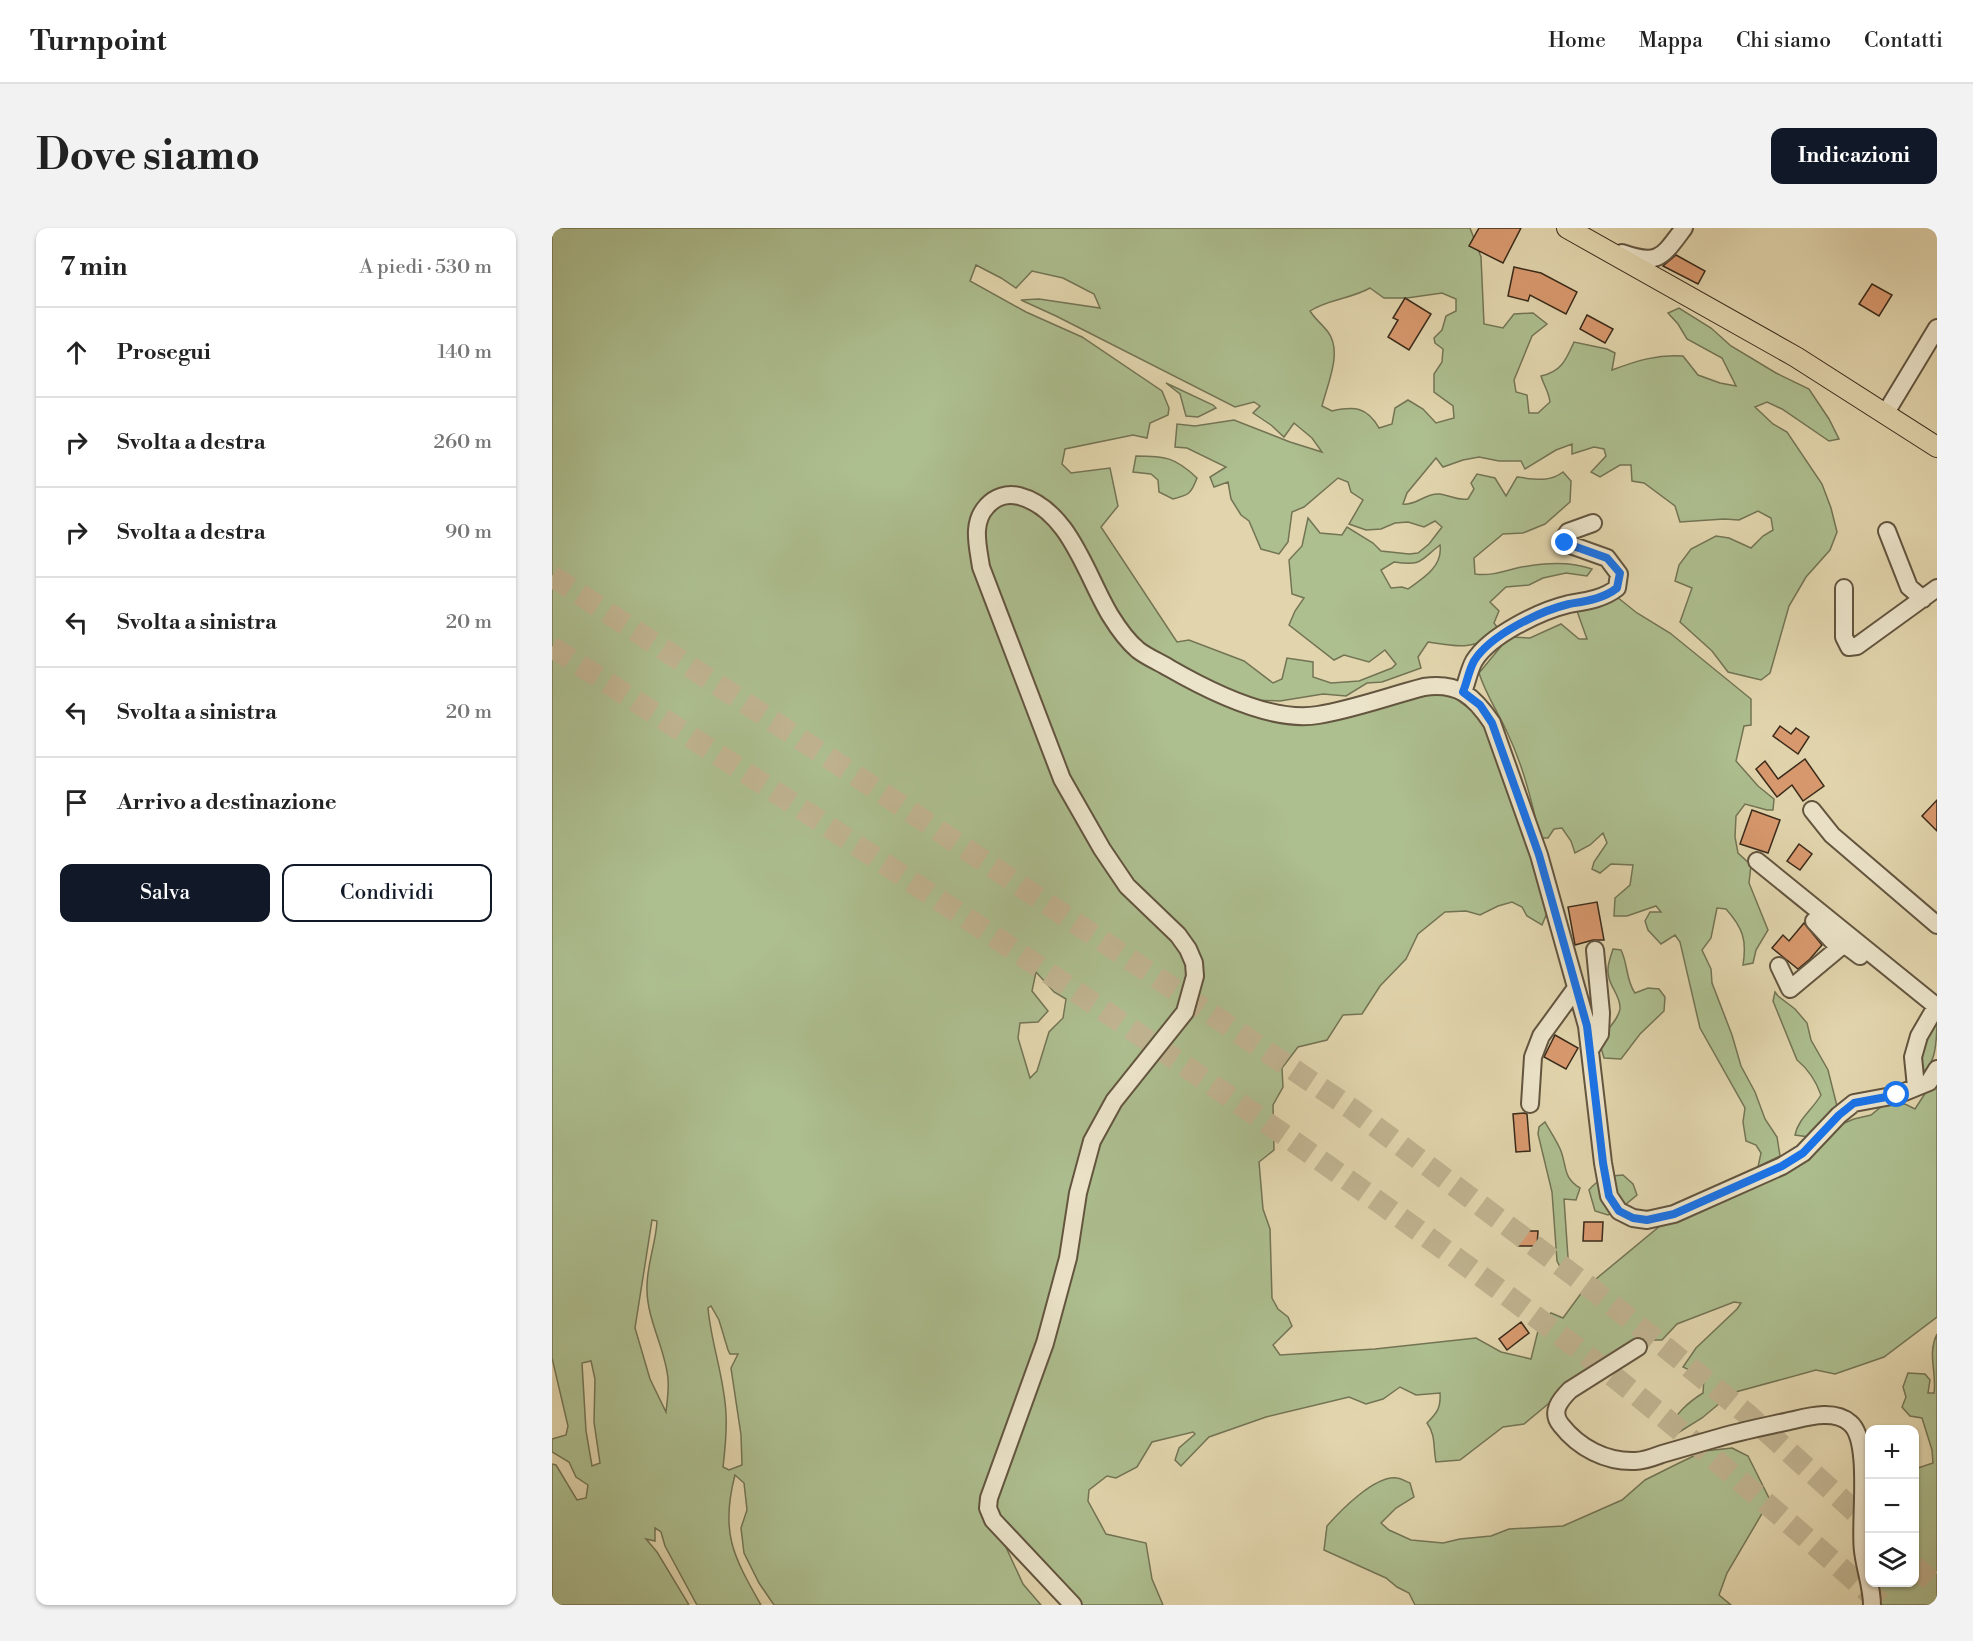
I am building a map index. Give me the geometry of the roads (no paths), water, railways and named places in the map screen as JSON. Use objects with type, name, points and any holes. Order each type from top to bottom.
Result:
[{"type":"main road","points":[[1566,228],[1796,357],[1937,447]]},
{"type":"street","points":[[1591,243],[1641,260],[1652,260],[1663,255],[1684,228]]},
{"type":"street","points":[[1885,414],[1937,328]]},
{"type":"street","points":[[1897,392],[1898,407],[1909,429]]},
{"type":"street","points":[[1073,1605],[993,1520],[988,1508],[989,1498],[1045,1343],[1068,1258],[1078,1193],[1092,1141],[1114,1101],[1185,1012],[1195,976],[1194,963],[1188,949],[1178,935],[1127,886],[1102,849],[1062,779],[981,567],[977,538],[978,521],[985,507],[996,498],[1013,495],[1033,500],[1050,512],[1064,528],[1122,634],[1140,651],[1202,687],[1261,711],[1317,716],[1440,684],[1463,692],[1480,705],[1492,723],[1539,855],[1587,1026],[1603,1163],[1609,1196],[1619,1211],[1633,1218],[1647,1220],[1674,1214],[1782,1166],[1803,1153],[1839,1115],[1854,1103],[1897,1095],[1929,1082],[1937,1070]]},
{"type":"street","points":[[1463,692],[1474,662],[1482,651],[1508,631],[1536,615],[1566,605],[1598,599],[1617,588],[1620,573],[1607,558],[1565,543],[1564,538],[1568,532],[1593,523]]},
{"type":"street","points":[[1887,531],[1909,587],[1923,599]]},
{"type":"street","points":[[1844,588],[1845,638],[1849,647],[1857,646],[1937,588]]},
{"type":"street","points":[[1812,810],[1832,835],[1937,925]]},
{"type":"street","points":[[1757,861],[1935,1008]]},
{"type":"street","points":[[1814,921],[1839,948]]},
{"type":"street","points":[[1779,966],[1790,989],[1844,944],[1935,1008]]},
{"type":"street","points":[[1590,1050],[1600,1034],[1601,1013],[1595,951]]},
{"type":"street","points":[[1530,1104],[1533,1057],[1541,1036],[1576,988]]},
{"type":"street","points":[[1916,1087],[1913,1057],[1919,1036],[1935,1008]]},
{"type":"street","points":[[1638,1347],[1570,1390],[1560,1400],[1556,1411],[1559,1424],[1576,1441],[1595,1454],[1614,1459],[1637,1461],[1724,1436],[1810,1416],[1834,1415],[1846,1419],[1853,1425],[1858,1435],[1863,1464],[1862,1549],[1872,1605]]},
{"type":"tunnel","points":[[552,576],[899,804],[1352,1109],[1596,1292],[1676,1356],[1747,1414],[1865,1520]]},
{"type":"tunnel","points":[[552,647],[936,897],[1188,1068],[1437,1244],[1643,1400],[1883,1605]]},
{"type":"tunnel","points":[[1919,1570],[1937,1586]]}]
